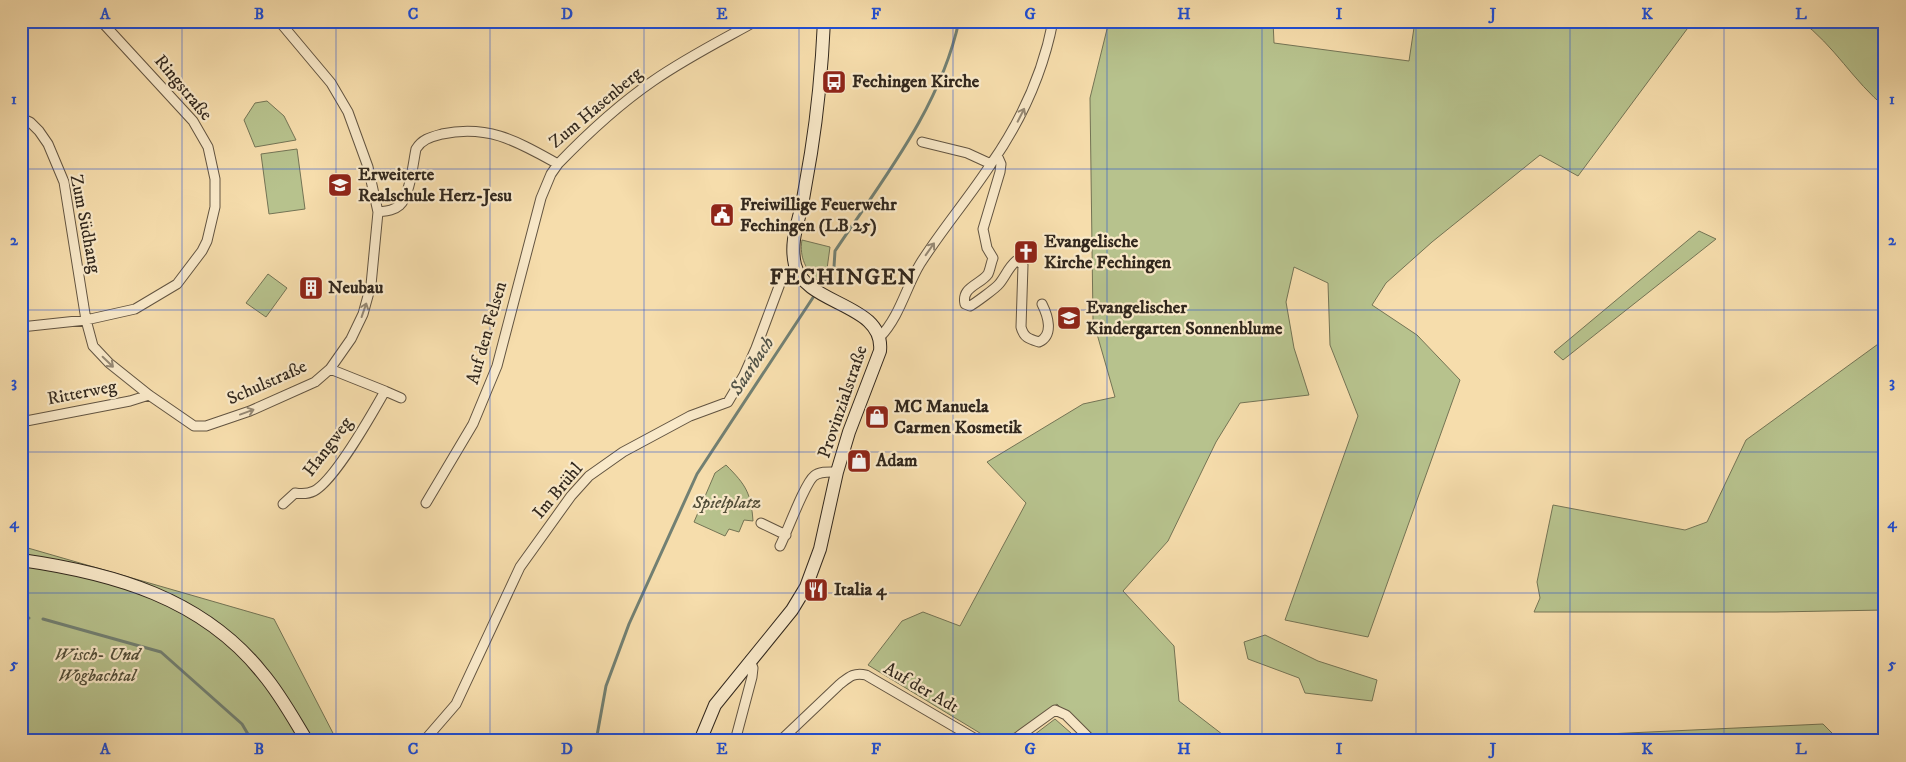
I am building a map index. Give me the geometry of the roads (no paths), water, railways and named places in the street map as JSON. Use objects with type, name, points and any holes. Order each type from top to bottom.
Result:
[{"type":"main road","name":"Provinzialstraße","points":[[700,741],[715,705],[792,610],[806,587],[820,549],[837,472],[849,432],[880,351],[880,337],[876,329],[864,318],[811,287],[800,276],[793,254],[793,238],[811,153],[820,85],[824,21]]},
{"type":"main road","points":[[21,560],[66,566],[104,575],[155,593],[183,606],[209,622],[264,674],[307,741]]},
{"type":"street","name":"Ringstraße","points":[[21,327],[86,320],[135,309],[177,284],[202,251],[207,241],[215,207],[216,179],[208,147],[193,121],[101,21]]},
{"type":"street","name":"Schulstraße","points":[[86,320],[93,346],[109,363],[149,395],[194,426],[206,426],[250,411],[315,382],[330,369],[351,339],[363,314],[371,285],[378,212],[368,167],[348,112],[331,83],[279,21]]},
{"type":"street","name":"Zum Hasenberg","points":[[378,212],[391,211],[401,204],[406,196],[416,149],[420,143],[431,137],[473,130],[495,134],[526,146],[558,164],[651,82],[756,21]]},
{"type":"street","points":[[880,337],[893,320],[928,251],[991,164],[1023,111],[1049,42],[1053,21]]},
{"type":"street","name":"Zum Südhang","points":[[21,118],[30,122],[48,144],[64,182],[86,320]]},
{"type":"street","points":[[922,142],[967,153],[991,164]]},
{"type":"street","points":[[997,155],[1000,172],[982,229],[992,258],[988,274],[972,286],[964,299],[965,304],[970,306],[976,304],[998,285],[1016,261],[1023,265],[1021,327],[1028,339],[1039,342],[1044,340],[1048,333],[1049,319],[1042,304]]},
{"type":"street","name":"Auf den Felsen","points":[[426,503],[473,424],[497,366],[540,198],[551,174],[558,164]]},
{"type":"street","name":"Im Brühl","points":[[424,741],[456,704],[520,567],[571,496],[589,476],[623,452],[690,416],[728,402],[744,375],[756,348],[781,281],[790,270],[796,267]]},
{"type":"street","points":[[330,369],[401,398]]},
{"type":"street","name":"Hangweg","points":[[283,504],[295,493],[313,492],[324,484],[371,416],[385,391]]},
{"type":"street","name":"Ritterweg","points":[[21,422],[130,401],[149,395]]},
{"type":"street","points":[[780,546],[807,486],[814,476],[828,471],[837,472]]},
{"type":"street","points":[[761,523],[786,535]]},
{"type":"street","points":[[734,741],[752,677],[753,668],[750,660]]},
{"type":"street","name":"Auf der Adt","points":[[780,741],[840,684],[850,676],[858,673],[866,675],[979,741]]},
{"type":"street","points":[[1012,741],[1055,710],[1066,716],[1092,741]]},
{"type":"waterway","name":"Saarbach","points":[[820,288],[834,267],[835,251],[890,170],[924,113],[950,53],[959,21]]},
{"type":"waterway","name":"Saarbach","points":[[596,741],[606,686],[629,624],[697,474],[816,293]]},
{"type":"waterway","points":[[21,618],[29,618]]},
{"type":"waterway","points":[[43,619],[161,652],[242,724],[252,741]]},
{"type":"place","name":"Fechingen Kirche","points":[[834,82]]},
{"type":"place","name":"Erweiterte Realschule Herz-Jesu","points":[[340,185]]},
{"type":"place","name":"Freiwillige Feuerwehr Fechingen (LB 25)","points":[[722,215]]},
{"type":"place","name":"Evangelische Kirche Fechingen","points":[[1026,252]]},
{"type":"place","name":"Neubau","points":[[311,288]]},
{"type":"place","name":"Evangelischer Kindergarten Sonnenblume","points":[[1069,318]]},
{"type":"place","name":"MC Manuela Carmen Kosmetik","points":[[877,417]]},
{"type":"place","name":"Adam","points":[[859,461]]},
{"type":"place","name":"Italia 4","points":[[816,590]]},
{"type":"district","name":"FECHINGEN","points":[[843,277]]},
{"type":"park label","name":"Spielplatz","points":[[727,503]]},
{"type":"park label","name":"Wisch- Und Wogbachtal","points":[[97,665]]}]
